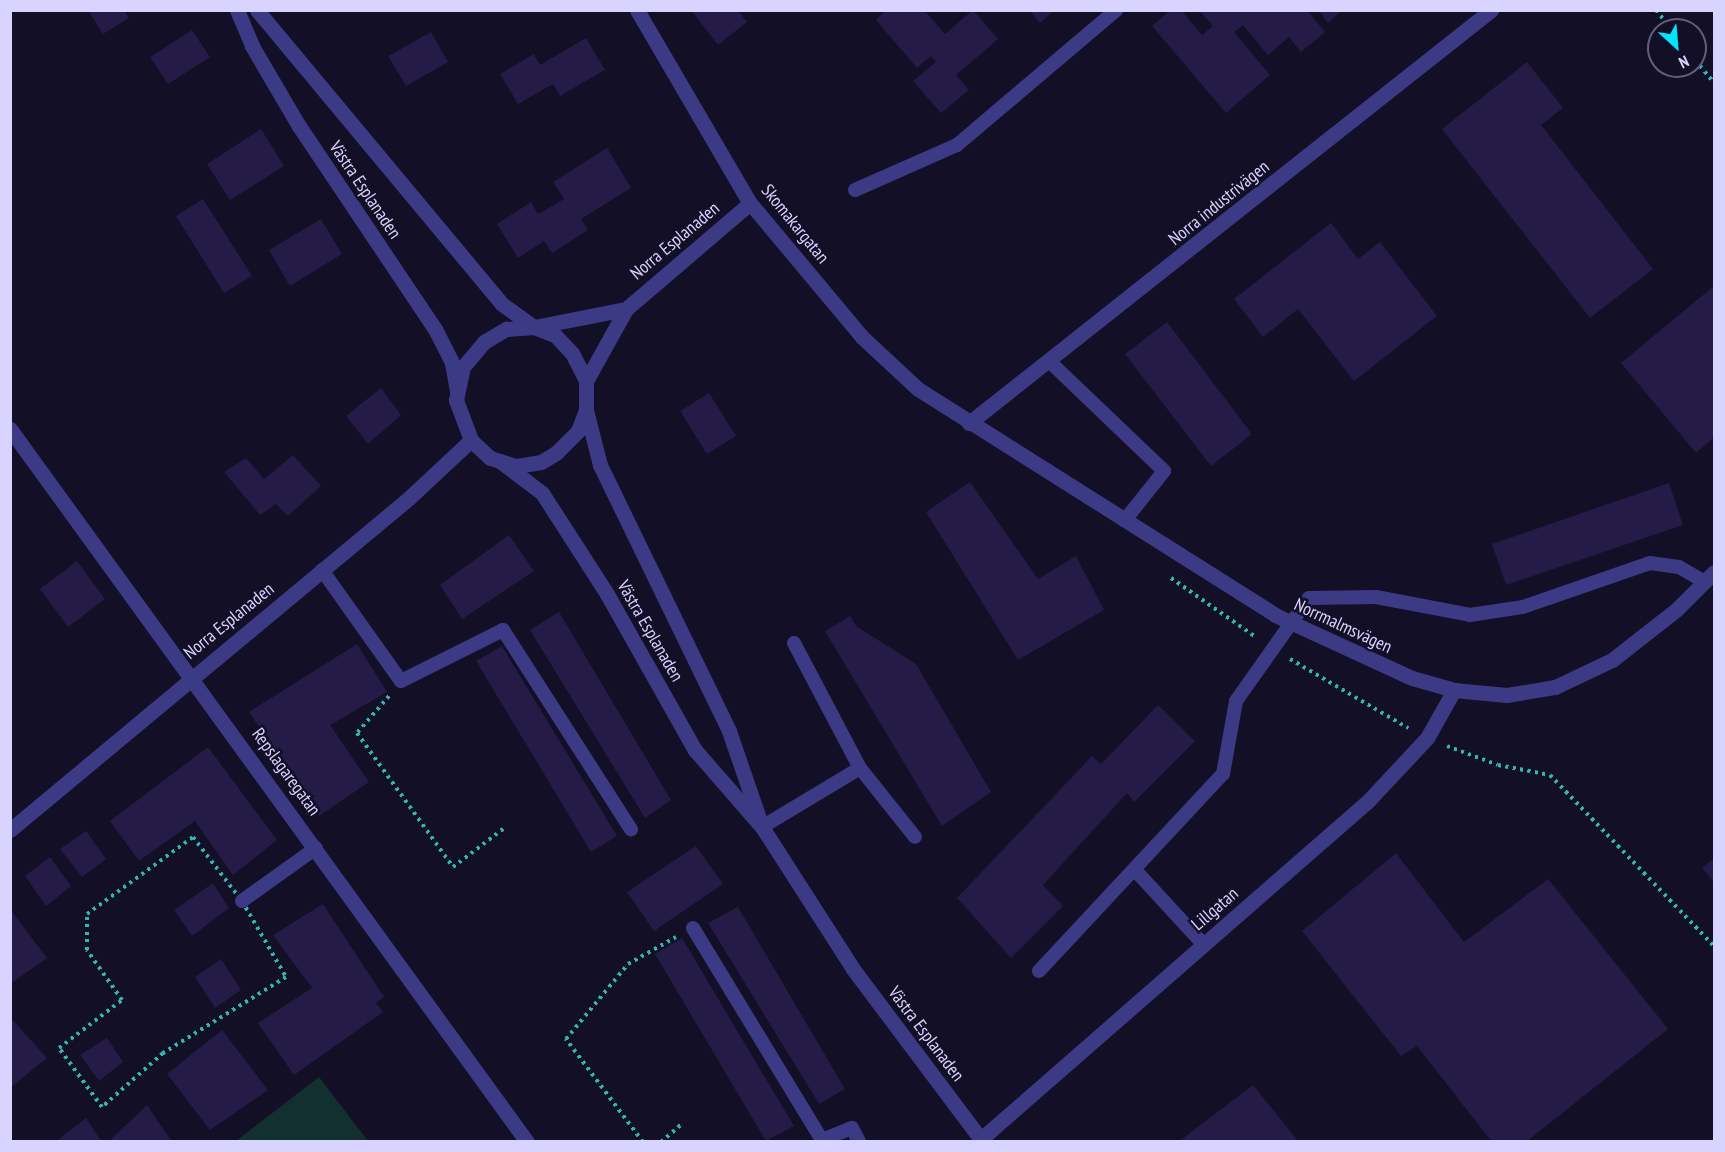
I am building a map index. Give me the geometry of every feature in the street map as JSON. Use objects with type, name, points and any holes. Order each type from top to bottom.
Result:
[{"type":"street","name":"Västra Esplanaden","points":[[237,10],[252,46],[299,126],[435,329],[452,363],[457,392]]},
{"type":"street","name":"Västra Esplanaden","points":[[257,10],[502,304],[534,327]]},
{"type":"street","name":"Skomakargatan","points":[[637,10],[750,203],[862,338],[918,389],[969,423]]},
{"type":"street","name":"Norra industrivägen","points":[[969,423],[1491,10]]},
{"type":"street","name":"Norra Esplanaden","points":[[586,381],[626,309],[750,203]]},
{"type":"street","name":"Norra Esplanaden","points":[[534,327],[626,309]]},
{"type":"street","points":[[534,327],[555,335],[572,353],[586,381],[586,410],[578,431],[549,457],[515,466],[500,461],[471,441],[465,431],[457,392],[463,367],[484,342],[506,329],[534,327]]},
{"type":"street","name":"Västra Esplanaden","points":[[586,410],[600,465],[729,731],[762,826]]},
{"type":"street","name":"Norrmalmsvägen","points":[[969,423],[1291,623],[1365,660],[1454,690],[1508,695],[1555,687],[1584,675],[1677,609],[1710,577]]},
{"type":"street","name":"Repslagaregatan","points":[[10,429],[193,676],[527,1142]]},
{"type":"street","name":"Norra Esplanaden","points":[[10,830],[322,570],[471,441]]},
{"type":"street","name":"Västra Esplanaden","points":[[500,461],[542,493],[607,594],[695,750],[762,826],[853,969],[982,1140]]},
{"type":"street","name":"Lillgatan","points":[[982,1140],[1368,801],[1427,738],[1454,690]]},
{"type":"lane","points":[[855,190],[957,145],[1116,10]]},
{"type":"lane","points":[[1049,361],[1164,471],[1125,520]]},
{"type":"lane","points":[[1039,971],[1223,774],[1236,701],[1309,598],[1376,597],[1470,615],[1523,607],[1650,563],[1679,567],[1710,577]]},
{"type":"lane","points":[[322,570],[401,681],[502,630],[631,829]]},
{"type":"lane","points":[[794,643],[860,768],[915,837]]},
{"type":"lane","points":[[762,826],[860,768]]},
{"type":"lane","points":[[242,901],[316,848]]},
{"type":"lane","points":[[1135,870],[1204,945]]},
{"type":"lane","points":[[693,928],[822,1140],[852,1128],[859,1142]]},
{"type":"path","points":[[401,681],[357,733],[422,828],[453,867],[503,829]]},
{"type":"path","points":[[193,837],[242,901],[286,977],[163,1053],[102,1107],[59,1048],[122,1000],[87,950],[87,914],[193,837]]},
{"type":"path","points":[[643,1142],[566,1039],[627,964],[693,928]]},
{"type":"path","points":[[661,1142],[682,1124]]},
{"type":"green space","points":[[319,1077],[368,1141],[236,1141]]},
{"type":"building","points":[[88,10],[124,10],[129,18],[103,34]]},
{"type":"building","points":[[691,10],[738,10],[747,22],[718,45]]},
{"type":"building","points":[[886,10],[924,10],[945,34],[973,10],[998,39],[956,75],[969,90],[941,113],[913,81],[936,62],[931,56],[917,68],[876,20]]},
{"type":"building","points":[[1029,10],[1055,10],[1040,23]]},
{"type":"building","points":[[1170,10],[1181,10],[1202,35],[1213,26],[1199,10],[1307,10],[1325,32],[1301,52],[1289,37],[1268,55],[1243,25],[1234,32],[1270,75],[1226,113],[1152,26]]},
{"type":"building","points":[[1318,10],[1342,10],[1328,23]]},
{"type":"building","points":[[192,30],[210,57],[168,84],[150,57]]},
{"type":"building","points":[[431,32],[448,62],[406,86],[388,56]]},
{"type":"building","points":[[586,38],[605,70],[560,96],[553,84],[518,104],[500,74],[534,54],[540,65]]},
{"type":"building","points":[[1527,62],[1563,108],[1541,125],[1653,269],[1590,318],[1442,129]]},
{"type":"building","points":[[261,129],[284,166],[230,200],[207,164]]},
{"type":"building","points":[[607,148],[631,188],[581,219],[588,230],[552,253],[544,241],[518,258],[497,224],[531,202],[538,214],[564,199],[553,182]]},
{"type":"building","points":[[203,199],[252,276],[224,293],[176,216]]},
{"type":"building","points":[[321,219],[342,254],[290,286],[269,250]]},
{"type":"building","points":[[1331,223],[1358,259],[1380,242],[1437,316],[1354,381],[1298,309],[1263,337],[1234,299]]},
{"type":"building","points":[[1714,286],[1714,437],[1696,453],[1621,363]]},
{"type":"building","points":[[1167,322],[1252,434],[1211,466],[1125,354]]},
{"type":"building","points":[[381,388],[401,415],[368,444],[346,416]]},
{"type":"building","points":[[709,393],[736,436],[707,454],[680,411]]},
{"type":"building","points":[[293,455],[321,486],[288,516],[276,504],[260,515],[224,472],[246,458],[264,479]]},
{"type":"building","points":[[970,482],[1038,579],[1076,556],[1104,610],[1018,660],[926,512]]},
{"type":"building","points":[[1669,483],[1683,525],[1506,585],[1492,544]]},
{"type":"building","points":[[509,535],[534,571],[462,619],[440,585]]},
{"type":"building","points":[[77,561],[105,599],[68,627],[40,589]]},
{"type":"building","points":[[559,612],[671,800],[645,818],[530,630]]},
{"type":"building","points":[[850,616],[856,626],[916,664],[991,792],[942,826],[825,631]]},
{"type":"building","points":[[357,644],[387,692],[330,725],[369,782],[319,816],[249,712]]},
{"type":"building","points":[[502,646],[617,836],[591,852],[476,661]]},
{"type":"building","points":[[1158,705],[1195,741],[1134,802],[1127,793],[1043,885],[1063,906],[1011,958],[957,898],[1092,756],[1101,764]]},
{"type":"building","points":[[208,747],[277,840],[233,875],[195,821],[139,861],[110,821]]},
{"type":"building","points":[[86,831],[106,859],[82,877],[60,849]]},
{"type":"building","points":[[696,846],[723,884],[654,931],[627,892]]},
{"type":"building","points":[[1396,853],[1464,942],[1548,879],[1668,1029],[1526,1142],[1492,1142],[1417,1046],[1401,1056],[1302,931]]},
{"type":"building","points":[[50,857],[71,886],[46,906],[25,876]]},
{"type":"building","points":[[1714,858],[1714,882],[1702,868]]},
{"type":"building","points":[[213,883],[229,908],[192,936],[174,910]]},
{"type":"building","points":[[323,904],[384,997],[376,1003],[383,1012],[294,1075],[258,1023],[312,988],[273,935]]},
{"type":"building","points":[[738,907],[845,1089],[819,1104],[708,923]]},
{"type":"building","points":[[10,909],[47,958],[10,984]]},
{"type":"building","points":[[682,938],[794,1126],[766,1141],[655,954]]},
{"type":"building","points":[[221,959],[241,990],[215,1008],[195,977]]},
{"type":"building","points":[[10,1017],[47,1058],[10,1088]]},
{"type":"building","points":[[222,1030],[268,1090],[210,1130],[167,1074]]},
{"type":"building","points":[[107,1038],[123,1062],[99,1081],[80,1055]]},
{"type":"building","points":[[1253,1085],[1299,1142],[1178,1142]]},
{"type":"building","points":[[147,1105],[172,1142],[108,1142]]},
{"type":"building","points":[[86,1118],[102,1142],[55,1142]]}]
